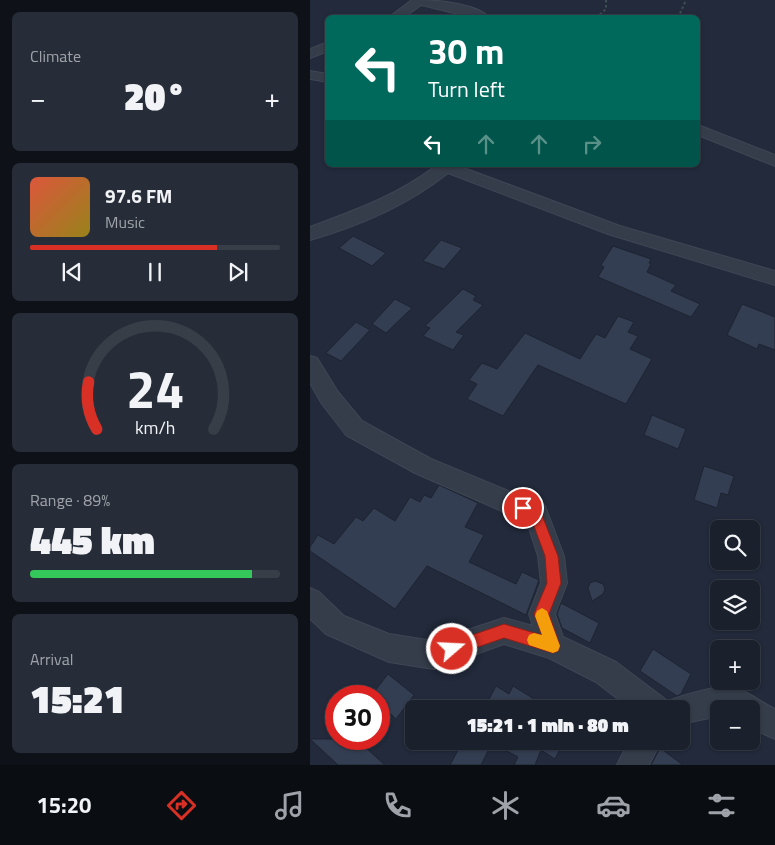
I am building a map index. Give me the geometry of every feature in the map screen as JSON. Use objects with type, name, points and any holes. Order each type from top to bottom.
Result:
[{"type":"street","points":[[464,10],[478,0]]},
{"type":"street","points":[[398,15],[419,1],[464,10],[476,15]]},
{"type":"street","points":[[310,54],[325,47]]},
{"type":"street","points":[[310,75],[325,78]]},
{"type":"street","points":[[700,131],[775,161]]},
{"type":"street","points":[[310,234],[384,206],[425,183],[445,167]]},
{"type":"street","points":[[453,167],[452,170],[614,230],[775,278]]},
{"type":"street","points":[[310,364],[330,398],[354,428],[423,466],[536,514],[551,556],[554,583],[542,614],[553,646]]},
{"type":"street","points":[[310,601],[335,626],[389,648],[434,655],[504,631],[553,646],[606,672],[643,700]]},
{"type":"street","points":[[690,708],[710,704]]},
{"type":"street","points":[[760,717],[775,725]]},
{"type":"street","points":[[632,765],[641,750]]},
{"type":"path","points":[[599,15],[606,8],[606,0]]},
{"type":"path","points":[[679,15],[686,0]]},
{"type":"building","points":[[353,236],[386,253],[372,266],[339,248]]},
{"type":"building","points":[[441,240],[462,248],[444,269],[423,261]]},
{"type":"building","points":[[613,246],[651,259],[647,272],[676,285],[671,291],[700,304],[691,317],[598,277],[604,267],[601,265]]},
{"type":"building","points":[[463,289],[476,296],[473,300],[483,305],[456,332],[464,335],[453,350],[423,336],[430,328],[425,326]]},
{"type":"building","points":[[395,299],[412,308],[386,333],[372,324]]},
{"type":"building","points":[[742,304],[775,317],[775,350],[759,344],[757,349],[727,335]]},
{"type":"building","points":[[618,316],[634,322],[628,332],[638,336],[630,349],[652,359],[626,404],[538,365],[503,416],[467,399],[477,384],[469,380],[482,363],[497,369],[525,333],[580,359],[596,334],[605,338]]},
{"type":"building","points":[[356,322],[370,330],[341,361],[326,353]]},
{"type":"building","points":[[652,415],[686,429],[678,449],[644,435]]},
{"type":"building","points":[[704,466],[734,476],[728,495],[721,493],[717,508],[694,500]]},
{"type":"building","points":[[439,485],[478,503],[465,527],[484,535],[469,562],[516,584],[522,572],[539,580],[526,615],[427,566],[395,609],[310,551],[310,547],[318,535],[334,544],[356,517],[363,521],[374,508],[395,521],[410,497],[420,502],[424,495],[431,498]]},
{"type":"building","points":[[595,581],[603,584],[605,589],[603,594],[592,601],[588,588],[590,583]]},
{"type":"building","points":[[561,603],[599,623],[590,643],[562,628],[557,614]]},
{"type":"building","points":[[653,649],[691,674],[681,694],[677,696],[640,671]]},
{"type":"building","points":[[388,674],[414,695],[410,700],[405,700],[405,707],[396,719],[391,714],[390,715],[390,685],[380,685]]},
{"type":"building","points":[[496,686],[509,694],[513,686],[534,699],[534,700],[489,700]]},
{"type":"building","points":[[310,739],[325,739],[325,750],[368,750],[385,765],[338,765]]},
{"type":"building","points":[[458,750],[488,750],[481,765],[450,765]]},
{"type":"building","points":[[505,750],[541,750],[535,765],[514,765],[518,757]]},
{"type":"building","points":[[541,750],[560,750],[555,759]]},
{"type":"building","points":[[659,750],[663,750],[683,765],[651,765]]},
{"type":"slow traffic","points":[[534,640],[553,646],[542,616]]},
{"type":"route","points":[[452,649],[504,631],[553,646],[542,614],[554,583],[551,556],[536,514],[523,508]]}]
